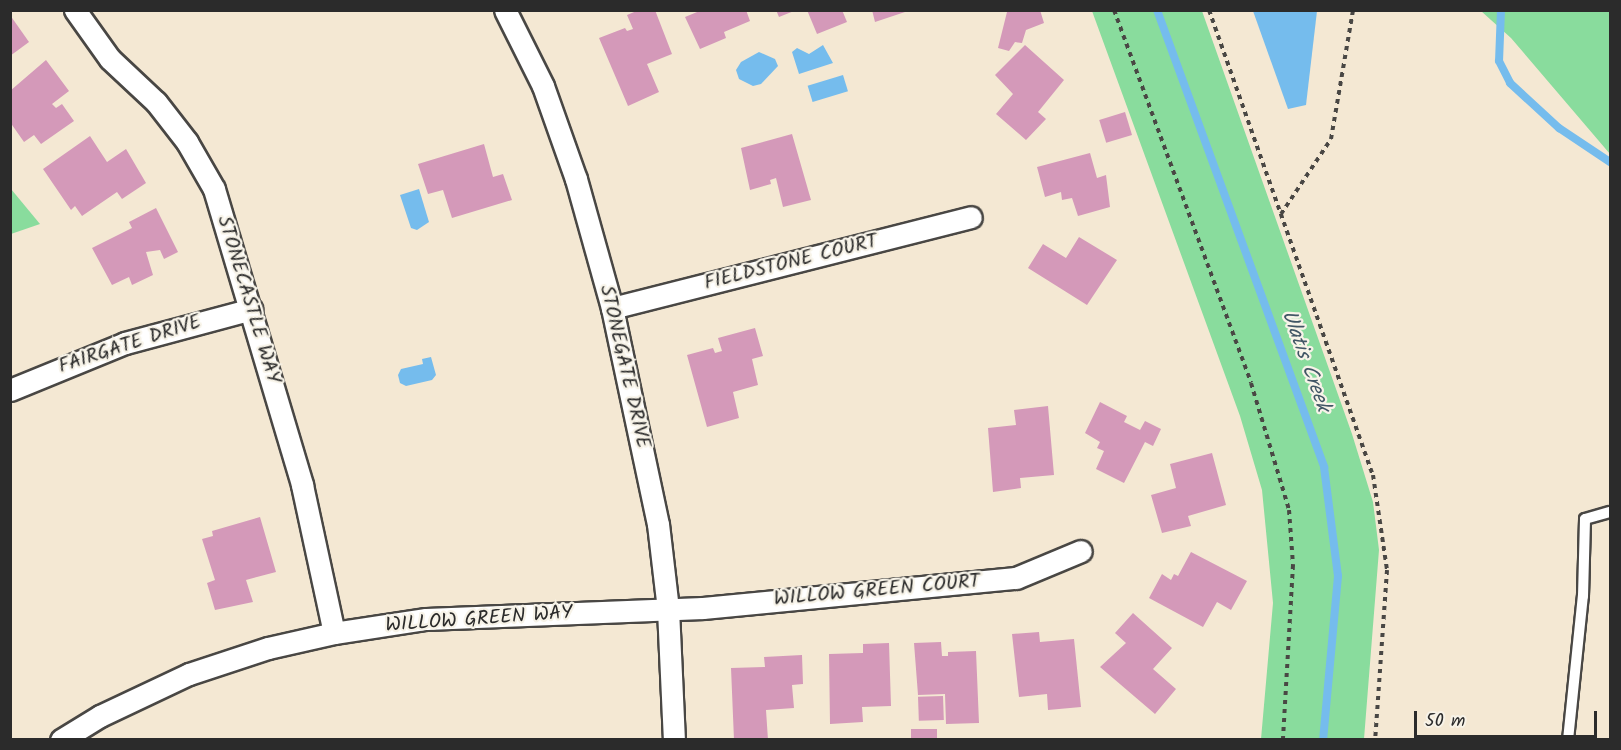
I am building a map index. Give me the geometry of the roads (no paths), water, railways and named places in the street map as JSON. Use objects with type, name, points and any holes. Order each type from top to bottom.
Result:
[{"type":"street","name":"STONECASTLE WAY","points":[[75,10],[110,59],[156,102],[187,141],[214,189],[252,309],[303,485],[334,633]]},
{"type":"street","name":"STONEGATE DRIVE","points":[[513,13],[565,148],[612,308],[647,460],[668,609],[674,740]]},
{"type":"street","name":"FIELDSTONE COURT","points":[[612,308],[970,217]]},
{"type":"street","name":"FAIRGATE DRIVE","points":[[10,390],[125,343],[252,309]]},
{"type":"street","name":"WILLOW GREEN COURT","points":[[668,609],[1016,578],[1081,550]]},
{"type":"street","name":"WILLOW GREEN WAY","points":[[61,740],[100,716],[189,674],[268,648],[334,633],[426,619],[668,609]]},
{"type":"lane","points":[[1568,740],[1583,596],[1585,519],[1611,513]]},
{"type":"water","points":[[1253,11],[1317,11],[1306,105],[1288,109]]},
{"type":"water","points":[[823,45],[833,63],[799,74],[792,52],[797,48],[809,54]]},
{"type":"water","points":[[759,52],[775,59],[778,66],[761,84],[753,86],[739,79],[736,70],[741,62]]},
{"type":"water","points":[[843,75],[848,91],[813,102],[808,86]]},
{"type":"water","points":[[419,189],[429,222],[417,230],[411,228],[400,195]]},
{"type":"water","points":[[431,357],[436,375],[432,380],[406,386],[400,383],[398,375],[401,369],[423,364],[422,359]]},
{"type":"waterway","name":"Ulatis Creek","points":[[1157,10],[1324,467],[1338,576],[1323,740]]},
{"type":"waterway","points":[[1501,10],[1499,61],[1510,83],[1559,128],[1610,162]]}]
